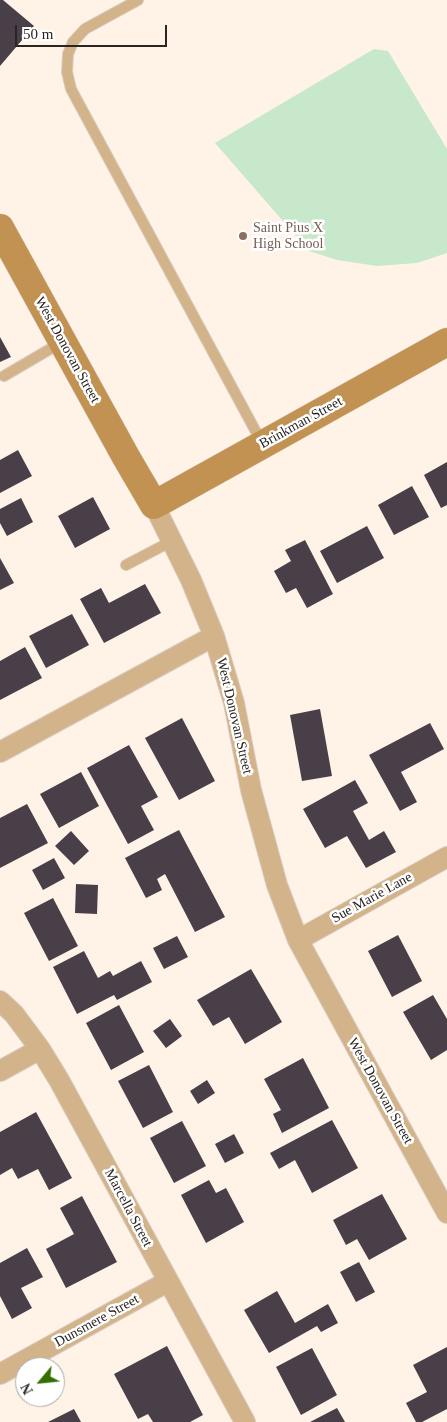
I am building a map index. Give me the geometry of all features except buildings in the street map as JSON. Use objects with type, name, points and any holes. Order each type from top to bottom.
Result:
[{"type":"street","name":"West Donovan Street","points":[[0,228],[126,458],[154,505],[191,580],[214,636],[234,703],[251,790],[277,885],[298,940],[447,1213]]},
{"type":"street","name":"Brinkman Street","points":[[154,505],[447,342]]},
{"type":"street","points":[[0,752],[214,636]]},
{"type":"street","name":"Sue Marie Lane","points":[[298,940],[447,857]]},
{"type":"street","name":"Marcella Street","points":[[0,1001],[14,1014],[40,1049],[59,1080],[244,1422]]},
{"type":"street","points":[[0,1071],[40,1049]]},
{"type":"street","name":"Dunsmere Street","points":[[0,1374],[167,1282]]},
{"type":"lane","points":[[138,0],[84,29],[73,42],[68,54],[67,72],[71,89],[262,444]]},
{"type":"lane","points":[[4,376],[62,342]]},
{"type":"lane","points":[[126,565],[172,541]]},
{"type":"green space","points":[[374,49],[388,51],[447,149],[447,253],[417,263],[377,266],[337,260],[309,251],[215,143]]},
{"type":"place","name":"Saint Pius X High School","points":[[243,236]]}]
